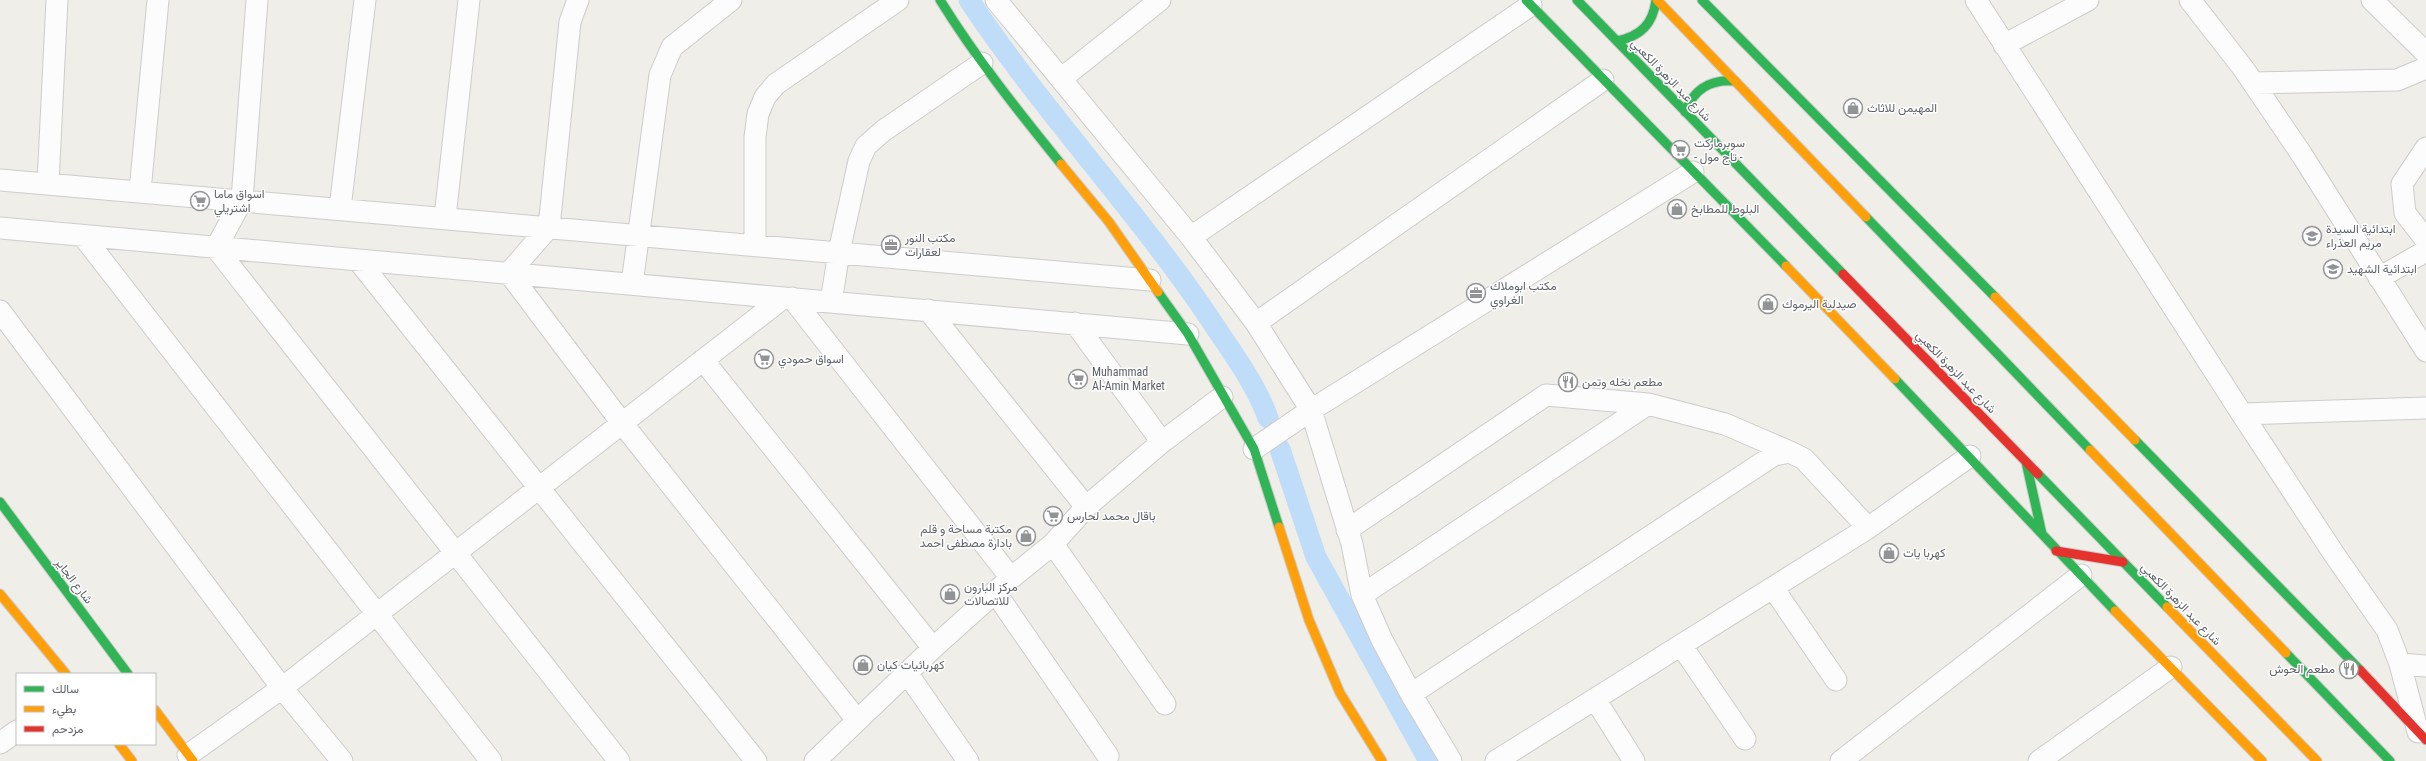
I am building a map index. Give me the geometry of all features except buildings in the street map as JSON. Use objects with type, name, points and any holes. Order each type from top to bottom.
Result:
[{"type":"street","points":[[48,183],[57,0]]},
{"type":"street","points":[[140,191],[158,0]]},
{"type":"street","points":[[216,248],[242,200],[257,0]]},
{"type":"street","points":[[340,208],[365,0]]},
{"type":"street","points":[[444,218],[469,0]]},
{"type":"street","points":[[509,273],[549,227],[570,22],[578,0]]},
{"type":"street","points":[[632,284],[660,75],[672,47],[731,0]]},
{"type":"street","points":[[755,244],[755,137],[758,114],[765,97],[776,84],[898,0]]},
{"type":"street","points":[[940,0],[982,63],[1018,111],[1109,222],[1188,334],[1222,397],[1254,449],[1312,627],[1340,693],[1382,761]]},
{"type":"street","points":[[996,0],[1191,237],[1256,323],[1311,410],[1348,530],[1362,595],[1382,640],[1411,694],[1451,761]]},
{"type":"street","points":[[1061,79],[1160,0]]},
{"type":"street","name":"شارع عبد الزهرة الكعبي","points":[[1577,0],[2317,761]]},
{"type":"street","points":[[1617,41],[1628,40],[1646,29],[1652,20],[1656,0]]},
{"type":"street","points":[[1656,0],[2390,761]]},
{"type":"street","points":[[1702,0],[1913,216],[2260,565],[2422,736]]},
{"type":"street","points":[[1976,0],[2004,46],[2242,414],[2334,554],[2387,630],[2400,664],[2422,736]]},
{"type":"street","points":[[2004,46],[2088,0]]},
{"type":"street","points":[[2190,0],[2253,83],[2302,155],[2426,351]]},
{"type":"street","points":[[2372,0],[2426,53]]},
{"type":"street","points":[[1191,237],[1528,2],[1970,456],[2056,551],[2172,667],[2262,761]]},
{"type":"street","points":[[831,302],[839,252],[858,161],[866,146],[883,131],[982,63]]},
{"type":"street","points":[[2253,83],[2397,80],[2426,68]]},
{"type":"street","points":[[1256,323],[1603,80]]},
{"type":"street","points":[[1685,112],[1692,97],[1703,85],[1724,80],[1735,81]]},
{"type":"street","points":[[2426,148],[2402,184],[2405,213],[2426,240]]},
{"type":"street","points":[[1254,449],[1311,410],[1692,172]]},
{"type":"street","points":[[0,180],[755,244],[1150,280]]},
{"type":"street","points":[[0,228],[1188,334]]},
{"type":"street","points":[[83,236],[376,615],[491,761]]},
{"type":"street","points":[[216,248],[619,761]]},
{"type":"street","points":[[2380,278],[2426,251]]},
{"type":"street","points":[[358,260],[541,488],[756,761]]},
{"type":"street","points":[[509,273],[622,423],[857,720]]},
{"type":"street","points":[[156,711],[191,758],[456,552],[541,488],[703,360],[788,298]]},
{"type":"street","points":[[788,298],[1011,578]]},
{"type":"street","points":[[928,310],[1086,508]]},
{"type":"street","points":[[0,311],[282,688],[342,761]]},
{"type":"street","points":[[1075,323],[1162,442]]},
{"type":"street","points":[[703,360],[933,648]]},
{"type":"street","points":[[1348,530],[1546,395],[1648,404],[1725,424],[1804,459],[1868,528]]},
{"type":"street","points":[[815,761],[933,648],[1011,578],[1053,544],[1086,508],[1162,442],[1222,397]]},
{"type":"street","points":[[1362,595],[1648,404]]},
{"type":"street","points":[[2242,414],[2426,408]]},
{"type":"street","points":[[1411,694],[1774,455],[1790,452]]},
{"type":"street","points":[[1496,761],[1868,528],[1970,456]]},
{"type":"street","points":[[2026,462],[2042,534]]},
{"type":"street","name":"شارع الجاير","points":[[0,502],[127,673]]},
{"type":"street","points":[[1053,544],[1165,704]]},
{"type":"street","points":[[2056,551],[2123,562]]},
{"type":"street","points":[[1841,761],[2080,575]]},
{"type":"street","points":[[1773,588],[1836,680]]},
{"type":"street","points":[[995,592],[1108,756]]},
{"type":"street","points":[[1,597],[65,673]]},
{"type":"street","points":[[1681,645],[1745,739]]},
{"type":"street","points":[[2400,664],[2426,666]]},
{"type":"street","points":[[2039,761],[2172,667]]},
{"type":"street","points":[[907,673],[968,761]]},
{"type":"street","points":[[1595,699],[1634,761]]},
{"type":"street","points":[[0,743],[16,732]]},
{"type":"street","points":[[120,745],[132,761]]},
{"type":"waterway","points":[[969,0],[997,41],[1057,120],[1150,236],[1208,316],[1249,379],[1268,418]]},
{"type":"waterway","points":[[1280,449],[1316,557],[1429,761]]},
{"type":"traffic: fast","points":[[940,0],[1013,104],[1061,164]]},
{"type":"traffic: fast","points":[[1526,0],[1786,266]]},
{"type":"traffic: fast","points":[[1577,0],[1843,274]]},
{"type":"traffic: fast","points":[[1617,41],[1633,36],[1644,28],[1652,16],[1656,0]]},
{"type":"traffic: fast","points":[[1702,0],[1995,297]]},
{"type":"traffic: fast","points":[[1685,112],[1693,97],[1704,87],[1718,82],[1735,81]]},
{"type":"traffic: fast","points":[[1866,217],[2090,450]]},
{"type":"traffic: fast","points":[[1158,292],[1188,334],[1254,449],[1279,527]]},
{"type":"traffic: fast","points":[[1895,379],[2115,611]]},
{"type":"traffic: fast","points":[[2135,440],[2360,670]]},
{"type":"traffic: fast","points":[[2026,462],[2042,534]]},
{"type":"traffic: fast","points":[[2038,474],[2167,607]]},
{"type":"traffic: fast","points":[[0,502],[127,673]]},
{"type":"traffic: fast","points":[[2286,653],[2390,761]]},
{"type":"traffic: slow","points":[[1657,0],[1866,217]]},
{"type":"traffic: slow","points":[[1061,164],[1109,222],[1158,292]]},
{"type":"traffic: slow","points":[[1786,266],[1895,379]]},
{"type":"traffic: slow","points":[[1995,297],[2135,440]]},
{"type":"traffic: slow","points":[[2090,450],[2286,653]]},
{"type":"traffic: slow","points":[[1279,527],[1309,620],[1340,693],[1382,761]]},
{"type":"traffic: slow","points":[[0,594],[65,673]]},
{"type":"traffic: slow","points":[[2167,607],[2317,761]]},
{"type":"traffic: slow","points":[[2115,611],[2262,761]]},
{"type":"traffic: slow","points":[[156,711],[193,761]]},
{"type":"traffic: slow","points":[[120,745],[132,761]]},
{"type":"traffic: jam","points":[[1843,274],[2038,474]]},
{"type":"traffic: jam","points":[[2056,551],[2123,562]]},
{"type":"traffic: jam","points":[[2360,670],[2426,740]]},
{"type":"place","name":"المهيمن للاثاث","points":[[1853,108]]},
{"type":"place","name":"سوبرماركت - تاج مول -","points":[[1680,150]]},
{"type":"place","name":"اسواق ماما اشتريلي","points":[[200,201]]},
{"type":"place","name":"البلوط للمطابخ","points":[[1677,209]]},
{"type":"place","name":"ابتدائية السيدة مريم العذراء","points":[[2312,236]]},
{"type":"place","name":"مكتب النور لعقارات","points":[[891,245]]},
{"type":"place","name":"ابتدائية الشهيد","points":[[2333,269]]},
{"type":"place","name":"مكتب ابوملاك الغراوي","points":[[1476,293]]},
{"type":"place","name":"صيدلية اليرموك","points":[[1768,304]]},
{"type":"place","name":"اسواق حمودي","points":[[764,359]]},
{"type":"place","name":"Muhammad Al-Amin Market","points":[[1078,379]]},
{"type":"place","name":"مطعم نخله وتمن","points":[[1568,382]]},
{"type":"place","name":"باقال محمد لحارس","points":[[1053,516]]},
{"type":"place","name":"مكتبة مساحة و قلم بادارة مصطفى احمد","points":[[1026,536]]},
{"type":"place","name":"كهربا يات","points":[[1889,553]]},
{"type":"place","name":"مركز البارون للاتصالات","points":[[950,594]]},
{"type":"place","name":"كهربائيات كيان","points":[[863,665]]},
{"type":"place","name":"مطعم الحوش","points":[[2349,669]]}]
